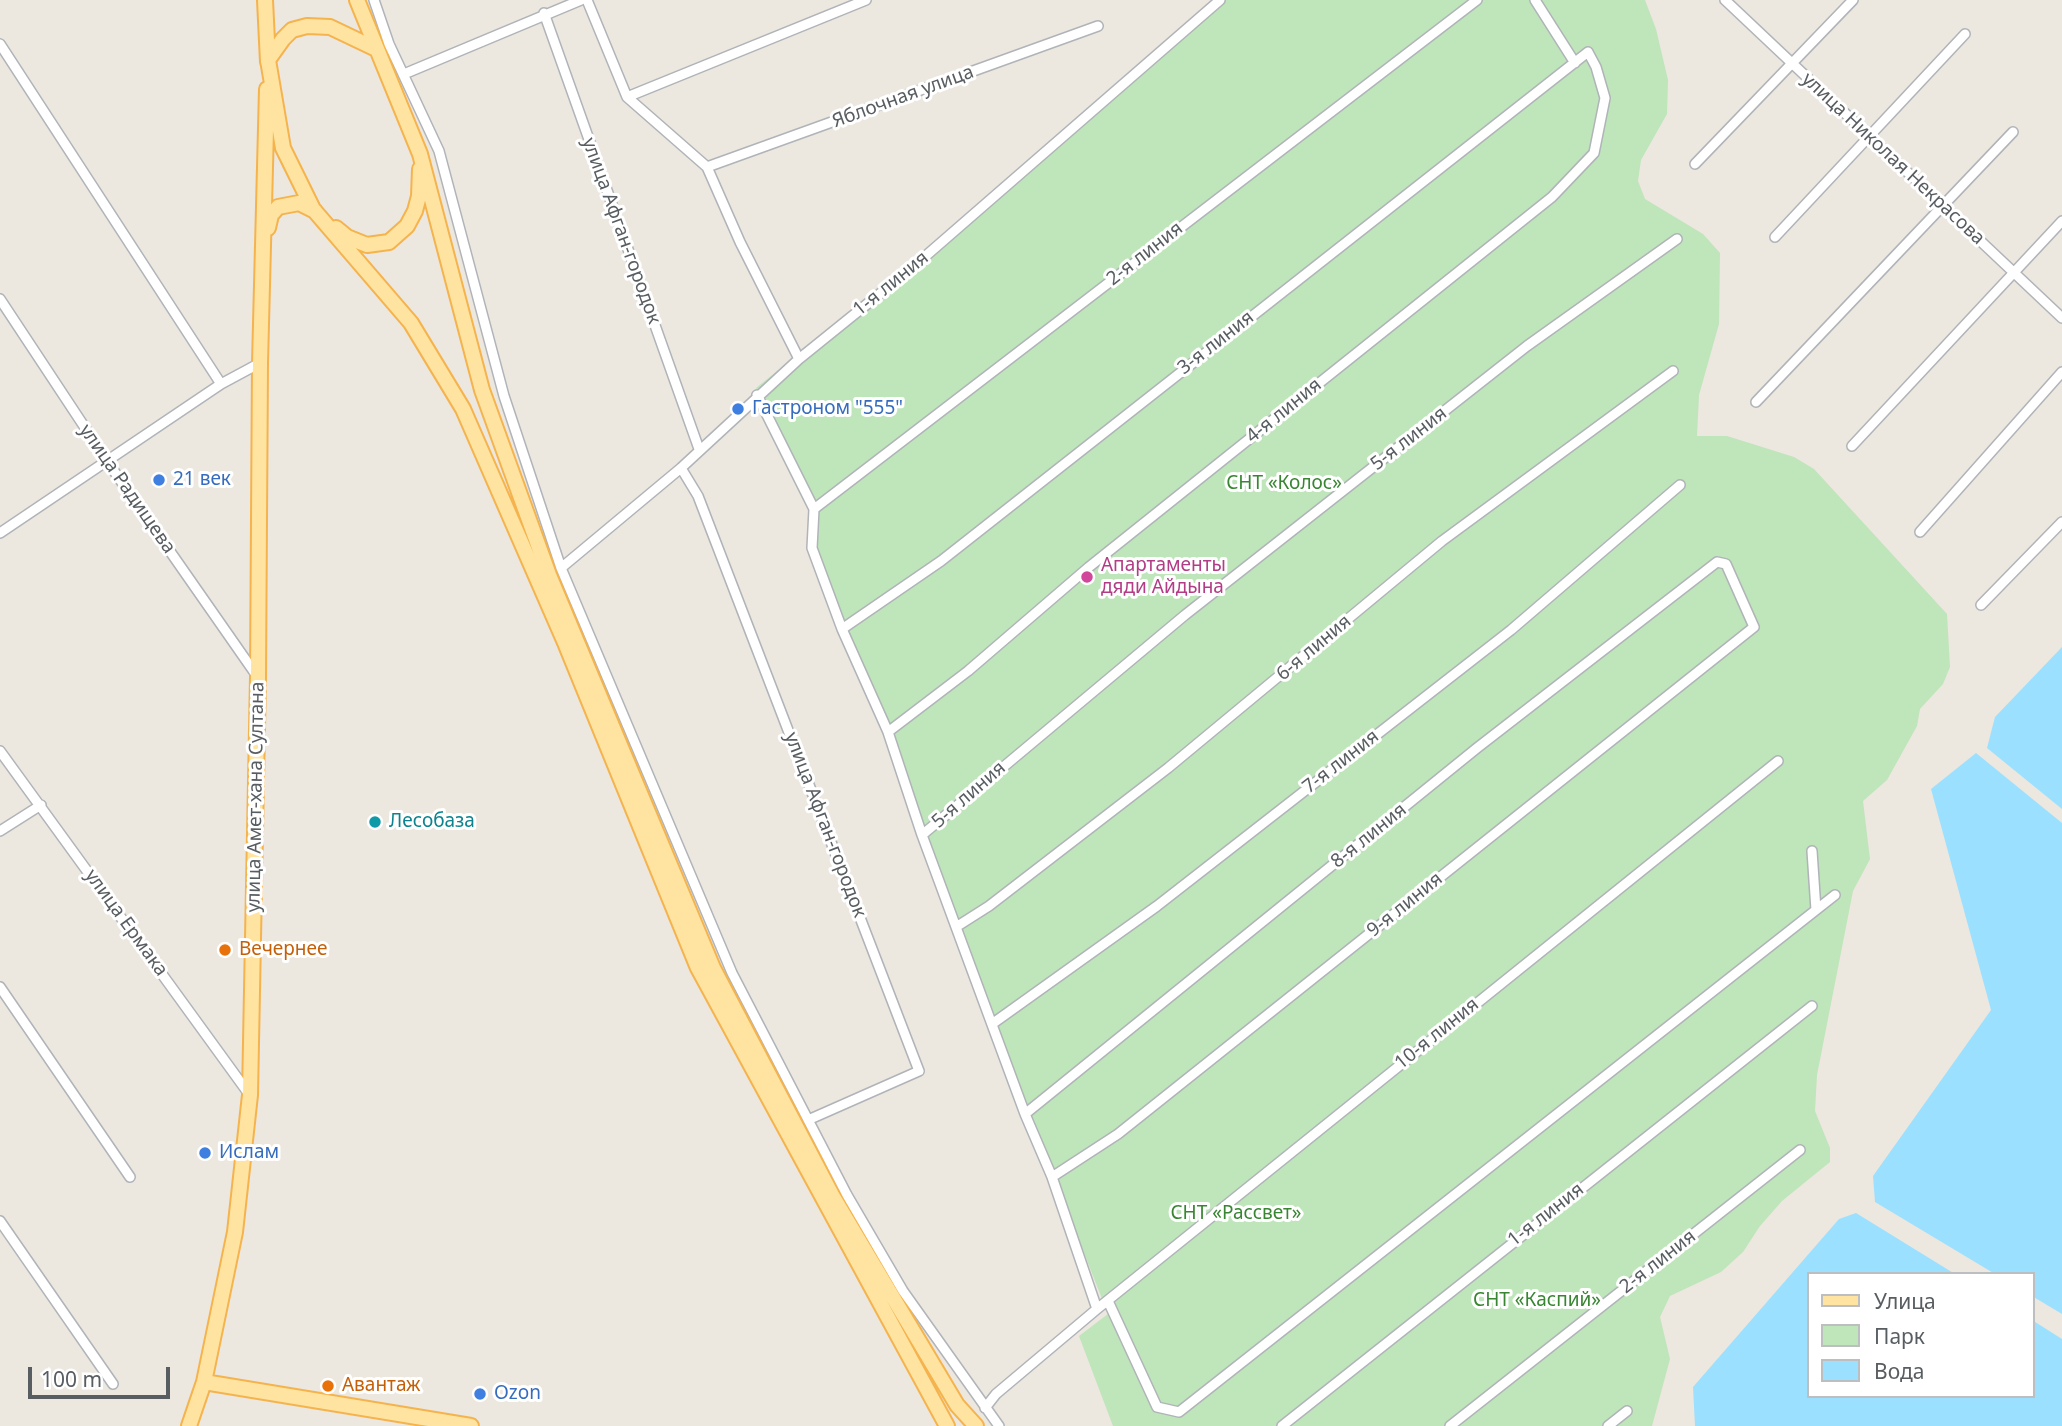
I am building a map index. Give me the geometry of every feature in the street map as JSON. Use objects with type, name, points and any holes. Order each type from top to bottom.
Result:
[{"type":"main road","points":[[264,246],[268,60],[265,0]]},
{"type":"main road","points":[[357,0],[374,48],[420,154],[491,415],[549,575],[713,968],[832,1195],[957,1405],[976,1426]]},
{"type":"main road","points":[[374,48],[330,27],[307,26],[292,30],[268,60],[283,148],[313,209],[411,323],[463,409],[566,645],[698,968],[947,1426]]},
{"type":"main road","points":[[264,246],[271,215],[278,207],[299,203],[313,209],[347,237],[368,245],[389,242],[407,226],[415,211],[419,196],[420,154]]},
{"type":"main road","name":"улица Амет-хана Султана","points":[[189,1426],[204,1382],[235,1232],[250,1095],[264,246]]},
{"type":"main road","points":[[204,1382],[471,1426]]},
{"type":"street","points":[[373,0],[389,44],[439,150],[504,396],[561,568],[732,973],[847,1195],[903,1291],[999,1426]]},
{"type":"street","points":[[404,74],[544,13],[581,0]]},
{"type":"street","points":[[587,0],[626,97],[707,167],[740,242],[799,359]]},
{"type":"street","points":[[626,97],[866,0]]},
{"type":"street","name":"1-я линия","points":[[561,568],[681,468],[799,359],[913,267],[1220,0]]},
{"type":"street","name":"2-я линия","points":[[814,509],[1478,0]]},
{"type":"street","points":[[1535,0],[1575,63]]},
{"type":"street","name":"улица Николая Некрасова","points":[[1725,0],[2062,318]]},
{"type":"street","points":[[1695,164],[1853,0]]},
{"type":"street","name":"улица Афган-городок","points":[[544,13],[699,449]]},
{"type":"street","name":"Яблочная улица","points":[[707,167],[1098,26]]},
{"type":"street","points":[[1775,236],[1965,34]]},
{"type":"street","points":[[0,44],[221,384]]},
{"type":"street","name":"3-я линия","points":[[842,629],[941,561],[1588,52]]},
{"type":"street","name":"4-я линия","points":[[887,732],[968,671],[1100,559],[1552,197],[1594,153],[1605,97],[1597,67],[1588,52]]},
{"type":"street","points":[[1756,402],[2012,132]]},
{"type":"street","points":[[1852,446],[2062,221]]},
{"type":"street","name":"5-я линия","points":[[922,835],[1185,615],[1527,346],[1677,239]]},
{"type":"street","name":"улица Радищева","points":[[0,299],[107,461],[258,677]]},
{"type":"street","points":[[1,531],[221,384],[260,363]]},
{"type":"street","name":"6-я линия","points":[[956,927],[989,906],[1168,768],[1442,541],[1672,371]]},
{"type":"street","points":[[1920,532],[2062,372]]},
{"type":"street","points":[[757,396],[814,509],[812,548],[842,629],[887,732],[1025,1114],[1052,1177],[1097,1309]]},
{"type":"street","name":"улица Афган-городок","points":[[681,468],[703,509],[919,1072],[808,1120]]},
{"type":"street","name":"7-я линия","points":[[992,1024],[1157,906],[1500,638],[1680,485]]},
{"type":"street","points":[[1981,605],[2062,522]]},
{"type":"street","name":"9-я линия","points":[[1052,1177],[1118,1134],[1754,627],[1728,567],[1717,562]]},
{"type":"street","name":"8-я линия","points":[[1025,1114],[1477,748],[1717,562]]},
{"type":"street","name":"улица Ермака","points":[[0,751],[250,1095]]},
{"type":"street","name":"10-я линия","points":[[985,1408],[996,1394],[1097,1309],[1778,761]]},
{"type":"street","points":[[0,831],[41,805]]},
{"type":"street","points":[[1812,851],[1816,910]]},
{"type":"street","points":[[1108,1301],[1157,1407],[1179,1412],[1835,895]]},
{"type":"street","points":[[0,987],[130,1177]]},
{"type":"street","name":"1-я линия","points":[[1282,1426],[1812,1006]]},
{"type":"street","name":"2-я линия","points":[[1450,1426],[1800,1150]]},
{"type":"street","points":[[0,1222],[113,1384]]},
{"type":"street","points":[[1608,1426],[1627,1411]]},
{"type":"green space","name":"СНТ «Колос»","points":[[1218,0],[1645,0],[1656,29],[1668,80],[1667,114],[1641,160],[1638,181],[1645,199],[1703,234],[1720,253],[1719,324],[1699,395],[1697,436],[1727,436],[1794,457],[1814,469],[1947,614],[1950,667],[1943,684],[1920,709],[1917,726],[1887,780],[1863,801],[1870,859],[1853,891],[1817,1075],[1815,1111],[1830,1148],[1830,1162],[1782,1201],[1760,1226],[1743,1252],[1721,1272],[1670,1296],[1660,1317],[1670,1359],[1652,1426],[1113,1426],[1079,1336],[1108,1314],[988,1009],[887,720],[825,576],[817,552],[819,514],[756,388],[894,277]]},
{"type":"water","points":[[2062,647],[2062,809],[1987,748],[1995,717]]},
{"type":"water","points":[[1976,753],[2062,823],[2062,1314],[2034,1297],[2034,1272],[1992,1272],[1875,1202],[1873,1176],[1991,1010],[1931,789]]},
{"type":"water","points":[[1856,1213],[1952,1272],[1806,1272],[1806,1398],[2034,1398],[2034,1321],[2062,1339],[2062,1426],[1695,1426],[1693,1387],[1839,1219]]},
{"type":"place","name":"Гастроном \"555\"","points":[[738,409]]},
{"type":"place","name":"21 век","points":[[159,480]]},
{"type":"place","name":"Апартаменты дяди Айдына","points":[[1087,577]]},
{"type":"place","name":"Лесобаза","points":[[375,822]]},
{"type":"place","name":"Вечернее","points":[[225,950]]},
{"type":"place","name":"Ислам","points":[[205,1153]]},
{"type":"place","name":"Авантаж","points":[[328,1386]]},
{"type":"place","name":"Ozon","points":[[480,1394]]},
{"type":"park label","name":"СНТ «Рассвет»","points":[[1236,1214]]},
{"type":"park label","name":"СНТ «Каспий»","points":[[1537,1301]]}]
